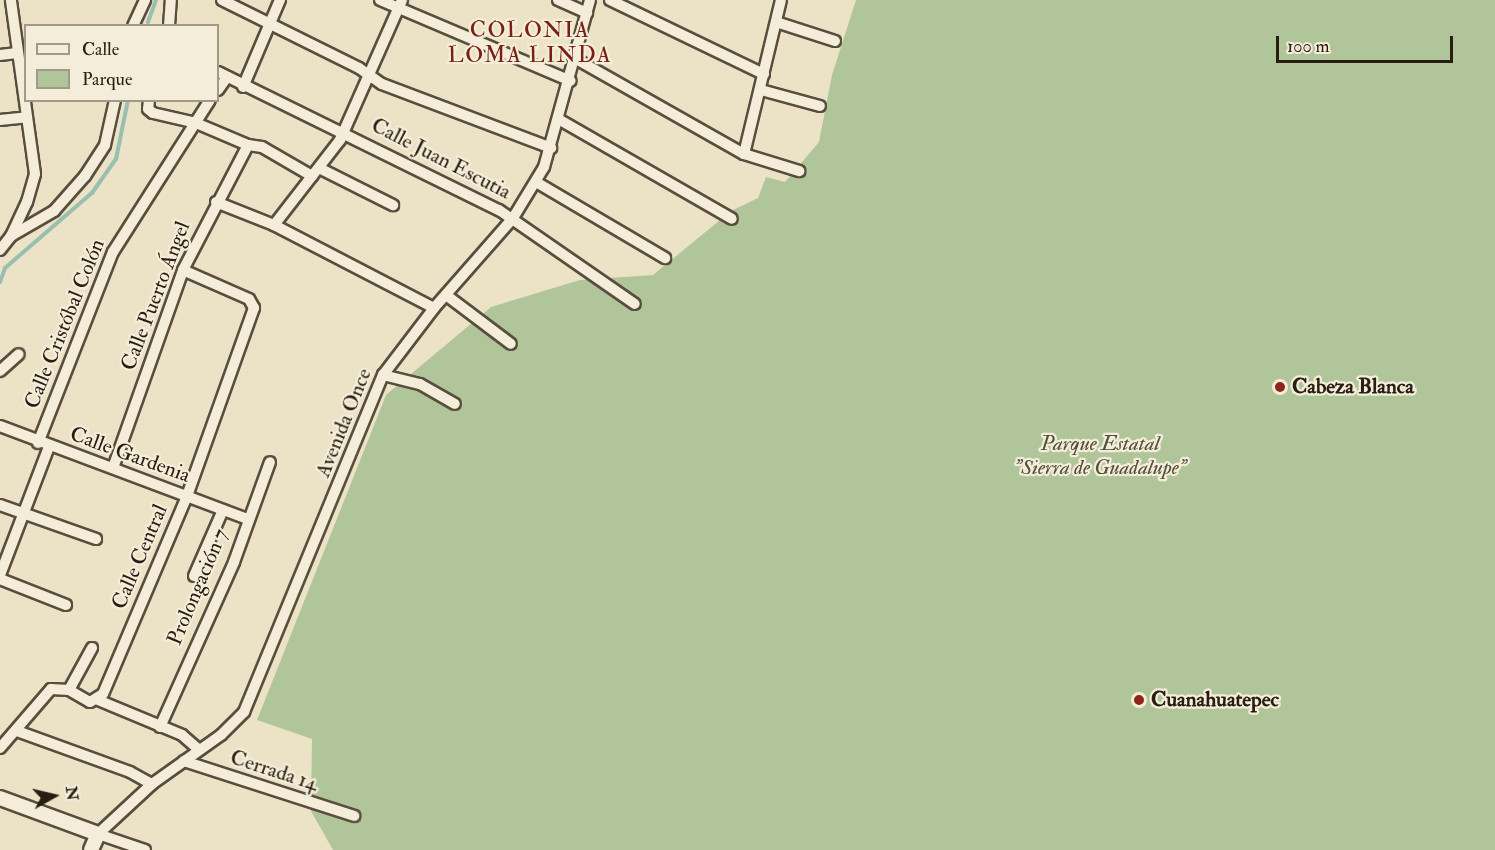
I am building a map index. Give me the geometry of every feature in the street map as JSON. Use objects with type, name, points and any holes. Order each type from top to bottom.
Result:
[{"type":"street","points":[[11,0],[24,98]]},
{"type":"street","points":[[135,24],[145,0]]},
{"type":"street","points":[[169,24],[171,0]]},
{"type":"street","points":[[222,0],[369,74],[382,84],[551,148]]},
{"type":"street","points":[[243,87],[280,0]]},
{"type":"street","points":[[380,0],[400,4],[571,81]]},
{"type":"street","points":[[558,0],[587,13]]},
{"type":"street","name":"Avenida Once","points":[[98,834],[152,784],[235,723],[250,702],[383,375],[434,308],[513,218],[536,182],[560,120],[590,0]]},
{"type":"street","points":[[610,0],[764,74]]},
{"type":"street","points":[[744,154],[776,22],[777,1]]},
{"type":"street","points":[[274,225],[343,134],[400,4]]},
{"type":"street","points":[[776,22],[835,40]]},
{"type":"street","points":[[0,55],[17,53]]},
{"type":"street","points":[[576,59],[744,154],[799,171]]},
{"type":"street","name":"Calle Juan Escutia","points":[[222,75],[513,218],[634,304]]},
{"type":"street","points":[[760,90],[820,106]]},
{"type":"street","points":[[0,249],[11,236],[34,182],[25,102]]},
{"type":"street","points":[[11,236],[48,216],[85,176],[105,145],[115,102]]},
{"type":"street","name":"Calle Cristóbal Colón","points":[[38,442],[113,252],[209,102]]},
{"type":"street","points":[[148,105],[248,146],[262,147],[393,205]]},
{"type":"street","points":[[0,120],[27,117]]},
{"type":"street","points":[[560,120],[732,219]]},
{"type":"street","name":"Calle Puerto Ángel","points":[[112,468],[183,270],[216,202],[248,146]]},
{"type":"street","points":[[536,182],[665,258]]},
{"type":"street","points":[[216,202],[274,225],[434,308]]},
{"type":"street","name":"Calle Central","points":[[98,700],[187,496],[254,305],[249,299],[183,270]]},
{"type":"street","points":[[446,295],[511,344]]},
{"type":"street","points":[[0,371],[19,354]]},
{"type":"street","points":[[383,375],[420,384],[455,404]]},
{"type":"street","name":"Calle Gardenia","points":[[0,426],[49,447],[247,519]]},
{"type":"street","points":[[49,447],[22,513],[0,577],[66,605]]},
{"type":"street","name":"Prolongación 7","points":[[160,727],[234,562],[247,519],[270,462]]},
{"type":"street","points":[[0,506],[96,539]]},
{"type":"street","points":[[194,576],[223,510]]},
{"type":"street","points":[[69,690],[92,648]]},
{"type":"street","points":[[0,748],[51,689],[69,690],[90,702],[98,700],[182,735],[199,750]]},
{"type":"street","points":[[17,731],[130,772],[152,784]]},
{"type":"street","name":"Cerrada 14","points":[[184,761],[354,816]]},
{"type":"street","points":[[0,798],[145,850]]},
{"type":"street","points":[[91,850],[98,834]]},
{"type":"green space","name":"Parque Estatal \"Sierra de Guadalupe\"","points":[[856,0],[1495,0],[1495,850],[333,850],[311,811],[312,739],[257,720],[386,395],[491,307],[580,280],[653,275],[731,211],[758,198],[766,177],[785,182],[819,142],[832,75]]},
{"type":"waterway","points":[[148,22],[156,0]]},
{"type":"waterway","points":[[0,282],[5,268],[92,193],[116,159],[128,102]]},
{"type":"place","name":"Cabeza Blanca","points":[[1280,387]]},
{"type":"place","name":"Cuanahuatepec","points":[[1139,700]]},
{"type":"district","name":"COLONIA LOMA LINDA","points":[[530,42]]}]
